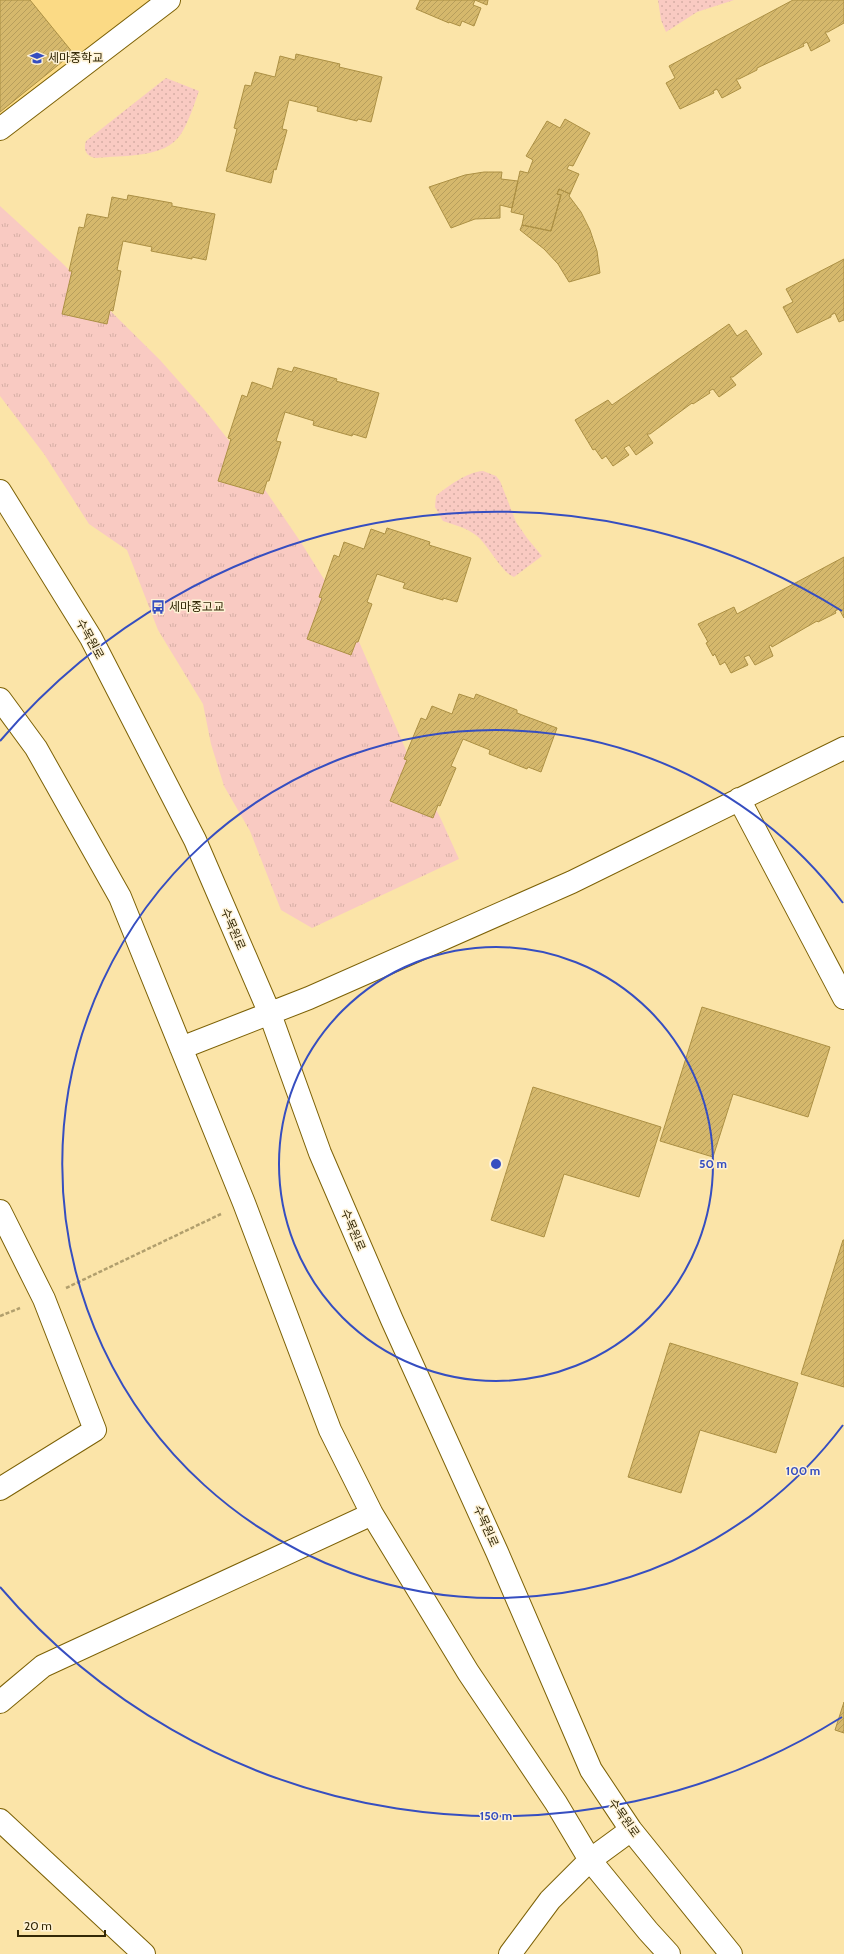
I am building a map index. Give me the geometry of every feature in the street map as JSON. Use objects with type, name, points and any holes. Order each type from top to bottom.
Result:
[{"type":"street","points":[[0,129],[169,0]]},
{"type":"street","name":"수목원로","points":[[0,491],[95,645],[195,840],[270,1014],[323,1160],[392,1320],[497,1552],[590,1770],[631,1830],[731,1954]]},
{"type":"street","points":[[0,699],[36,748],[120,897],[244,1202],[330,1430],[372,1514],[468,1672],[556,1802],[590,1860],[648,1931],[670,1954]]},
{"type":"street","points":[[181,1048],[270,1014],[572,882],[844,748]]},
{"type":"street","points":[[739,799],[844,998]]},
{"type":"street","points":[[0,1211],[44,1299],[95,1430],[0,1489]]},
{"type":"street","points":[[0,1702],[43,1666],[372,1514]]},
{"type":"street","points":[[0,1820],[144,1954]]},
{"type":"street","points":[[510,1954],[550,1900],[590,1860],[631,1830]]},
{"type":"path","points":[[0,1316],[44,1299],[244,1202]]},
{"type":"shaded area","name":"세마중학교","points":[[0,0],[150,0],[0,116]]},
{"type":"green space","points":[[658,0],[734,0],[697,12],[666,32],[661,20]]},
{"type":"green space","points":[[166,78],[199,91],[186,124],[181,134],[174,142],[165,148],[154,152],[130,156],[96,158],[90,156],[86,152],[86,141]]},
{"type":"green space","points":[[0,206],[60,261],[160,360],[207,413],[246,462],[300,541],[327,584],[357,637],[415,771],[440,817],[459,859],[312,928],[281,910],[250,831],[224,786],[211,744],[203,704],[158,630],[127,550],[89,524],[44,454],[0,396]]},
{"type":"green space","points":[[483,471],[496,476],[500,481],[516,522],[542,556],[514,577],[500,565],[482,540],[465,529],[443,521],[435,507],[436,496],[446,488],[464,477]]},
{"type":"building","points":[[0,0],[30,0],[73,53],[0,112]]},
{"type":"building","points":[[420,0],[475,0],[473,5],[481,8],[474,26],[462,21],[460,26],[416,9]]},
{"type":"building","points":[[475,0],[488,0],[487,5]]},
{"type":"building","points":[[793,0],[844,0],[844,23],[828,32],[825,32],[830,41],[811,51],[807,42],[803,44],[804,46],[757,68],[757,70],[739,79],[736,79],[741,88],[722,98],[717,89],[713,91],[714,93],[680,109],[666,83],[675,78],[669,66]]},
{"type":"building","points":[[296,54],[340,64],[339,67],[382,77],[371,122],[358,119],[357,121],[317,111],[318,107],[289,100],[282,129],[287,130],[271,183],[226,171],[237,129],[234,128],[245,85],[251,86],[255,72],[275,77],[280,56],[295,60]]},
{"type":"building","points":[[565,119],[590,133],[573,166],[569,165],[567,169],[579,174],[570,194],[559,189],[557,194],[561,195],[551,231],[522,225],[524,215],[511,212],[520,171],[528,173],[533,160],[526,156],[547,121],[560,128]]},
{"type":"building","points":[[484,172],[502,172],[501,179],[518,181],[512,208],[500,205],[500,218],[475,219],[451,228],[429,187],[465,175]]},
{"type":"building","points":[[559,189],[570,194],[569,196],[581,212],[590,230],[597,251],[600,273],[569,282],[558,264],[544,249],[520,230],[522,225],[551,231],[561,195],[557,194]]},
{"type":"building","points":[[128,195],[172,203],[172,206],[215,214],[206,260],[192,257],[192,259],[151,251],[152,247],[123,241],[117,270],[121,271],[113,311],[110,310],[107,324],[62,314],[72,271],[69,271],[79,227],[84,228],[87,214],[108,218],[112,197],[127,200]]},
{"type":"building","points":[[844,259],[844,320],[839,322],[835,313],[831,315],[831,317],[797,333],[783,307],[793,302],[786,289]]},
{"type":"building","points":[[729,324],[737,336],[746,330],[762,354],[733,377],[730,377],[736,385],[719,397],[713,389],[709,391],[710,393],[693,404],[692,403],[650,434],[647,434],[653,443],[636,455],[629,445],[624,448],[629,455],[613,466],[606,456],[602,459],[595,449],[593,450],[575,420],[608,400],[612,405]]},
{"type":"building","points":[[294,367],[379,393],[366,438],[353,434],[352,436],[313,425],[314,421],[285,412],[276,441],[281,442],[269,481],[267,481],[263,494],[218,481],[231,439],[228,438],[242,395],[247,397],[252,382],[272,389],[278,368],[292,372]]},
{"type":"building","points":[[387,528],[430,542],[429,545],[471,558],[457,602],[443,598],[443,600],[403,588],[405,583],[377,574],[367,602],[372,604],[358,642],[356,642],[351,655],[307,639],[322,598],[319,597],[334,555],[339,557],[344,542],[364,549],[371,529],[385,534]]},
{"type":"building","points":[[844,557],[844,618],[839,609],[835,611],[836,613],[818,622],[817,621],[772,647],[771,645],[769,646],[773,656],[755,665],[749,655],[744,657],[748,665],[731,673],[725,662],[720,665],[715,654],[713,656],[706,643],[708,642],[698,624],[734,607],[737,614]]},
{"type":"building","points":[[459,694],[474,699],[476,694],[517,710],[517,713],[557,728],[541,772],[528,767],[527,769],[489,754],[490,750],[463,739],[451,766],[456,768],[440,806],[438,805],[433,818],[390,801],[407,760],[404,759],[421,718],[426,720],[432,706],[452,714]]},
{"type":"building","points":[[702,1007],[830,1047],[808,1117],[733,1094],[713,1157],[660,1141]]},
{"type":"building","points":[[533,1087],[661,1127],[639,1197],[564,1174],[544,1237],[491,1220]]},
{"type":"building","points":[[844,1240],[844,1387],[801,1374]]},
{"type":"building","points":[[670,1343],[798,1383],[776,1453],[700,1430],[681,1493],[628,1477]]},
{"type":"building","points":[[844,1702],[844,1733],[835,1730]]},
{"type":"place","name":"세마중학교","points":[[37,58]]},
{"type":"place","name":"세마중고교","points":[[158,607]]}]
